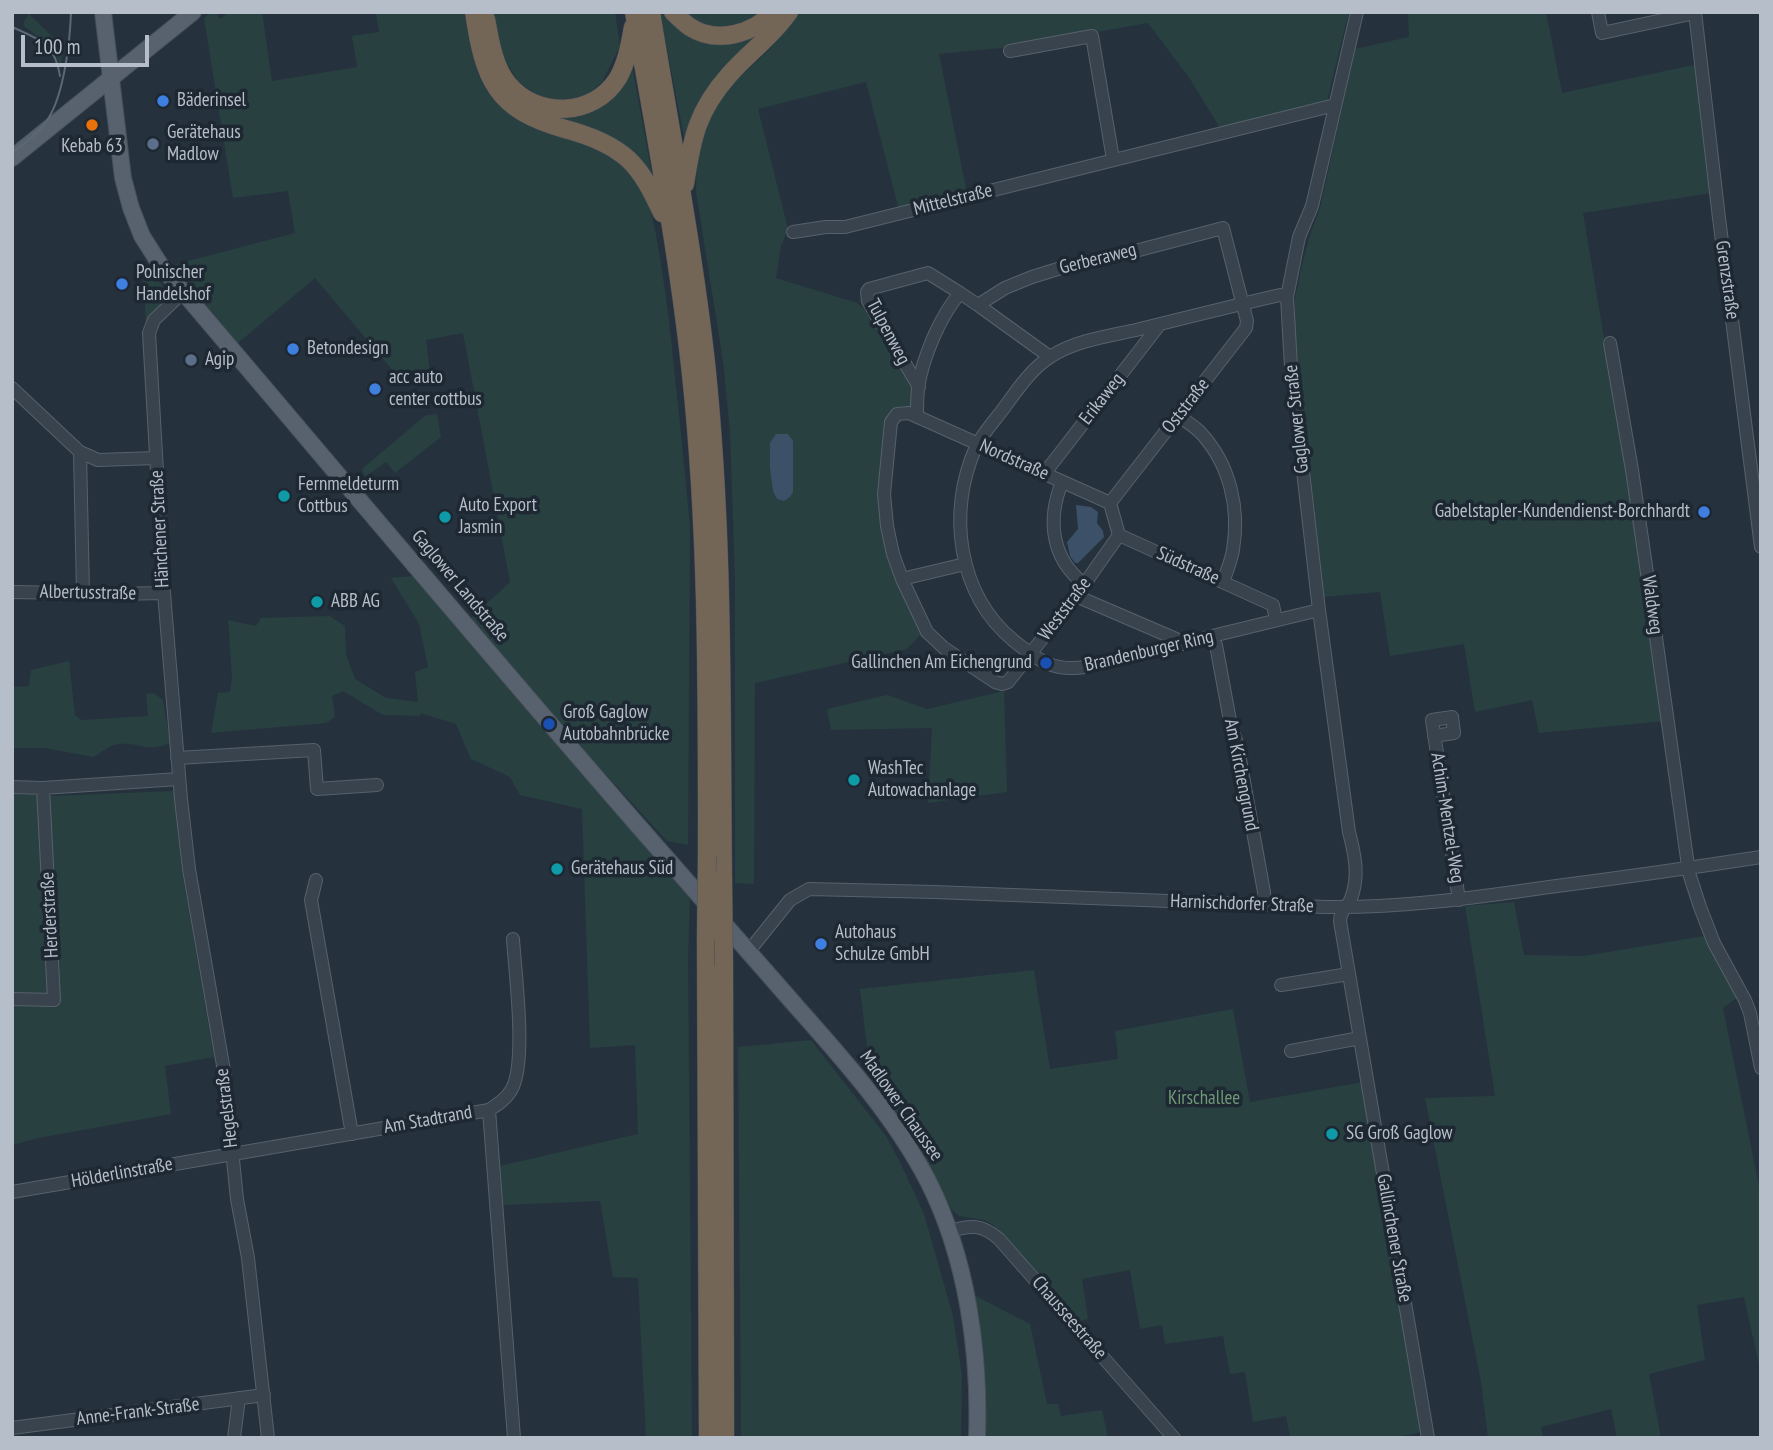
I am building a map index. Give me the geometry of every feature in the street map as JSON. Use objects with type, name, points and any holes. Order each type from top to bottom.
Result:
[{"type":"highway","points":[[474,12],[486,70],[503,97],[524,114],[595,138],[628,158],[645,179],[671,230]]},
{"type":"highway","points":[[485,12],[495,56],[508,84],[534,103],[563,110],[590,104],[610,88],[625,62],[640,14]]},
{"type":"highway","points":[[673,12],[691,27],[706,34],[722,36],[752,29],[775,12]]},
{"type":"highway","points":[[682,201],[691,144],[708,103],[730,74],[761,45],[789,12]]},
{"type":"highway","points":[[640,14],[691,373],[700,486],[707,706],[708,1438]]},
{"type":"highway","points":[[640,14],[682,201],[706,363],[715,476],[721,580],[725,1438]]},
{"type":"main road","name":"Gaglower Landstraße","points":[[103,12],[123,178],[142,236],[161,266],[540,713],[749,951]]},
{"type":"main road","points":[[12,158],[193,12]]},
{"type":"main road","name":"Madlower Chaussee","points":[[749,951],[858,1079],[913,1154],[930,1185],[957,1255],[971,1324],[976,1373],[976,1438]]},
{"type":"street","name":"Gaglower Straße","points":[[1341,910],[1349,871],[1349,832],[1319,610],[1291,367],[1287,297],[1299,237],[1312,206],[1357,12]]},
{"type":"street","points":[[1598,12],[1602,33],[1695,13]]},
{"type":"street","name":"Grenzstraße","points":[[1695,13],[1761,547]]},
{"type":"street","points":[[1010,51],[1092,36],[1113,159]]},
{"type":"street","name":"Mittelstraße","points":[[793,232],[845,227],[1335,104]]},
{"type":"street","name":"Oststraße","points":[[1110,503],[1246,328],[1223,228]]},
{"type":"street","name":"Gerberaweg","points":[[978,305],[1005,288],[1032,277],[1223,228]]},
{"type":"street","name":"Tulpenweg","points":[[919,387],[868,302],[869,289],[928,274],[978,305],[1050,357]]},
{"type":"street","name":"Hänchener Straße","points":[[179,779],[164,593],[149,333],[154,320],[183,292]]},
{"type":"street","name":"Tulpenweg","points":[[917,417],[919,387],[933,342],[944,316],[960,293]]},
{"type":"street","name":"Brandenburger Ring","points":[[1287,297],[1280,295],[1087,341],[1050,357],[1023,382],[978,444],[968,468],[961,507],[961,543],[965,564],[986,610],[1008,636],[1030,654],[1052,666],[1071,669],[1085,667],[1319,610]]},
{"type":"street","name":"Erikaweg","points":[[1044,474],[1160,324]]},
{"type":"street","name":"Waldweg","points":[[1610,343],[1647,573],[1689,868],[1714,943],[1756,1025],[1761,1068]]},
{"type":"street","points":[[12,388],[80,452],[98,460],[156,458]]},
{"type":"street","points":[[917,417],[909,413],[897,414],[891,422],[884,495],[893,554],[902,579],[965,564]]},
{"type":"street","points":[[1178,415],[1199,431],[1223,465],[1228,478],[1236,522],[1233,549],[1223,582]]},
{"type":"street","name":"Nordstraße","points":[[917,417],[1110,503]]},
{"type":"street","points":[[80,452],[83,593]]},
{"type":"street","points":[[1062,482],[1053,515],[1054,531],[1064,562],[1084,584]]},
{"type":"street","points":[[1110,503],[1119,535]]},
{"type":"street","name":"Südstraße","points":[[1119,535],[1273,605],[1276,620]]},
{"type":"street","name":"Weststraße","points":[[902,579],[927,632],[944,648],[1002,684],[1008,682],[1076,596],[1119,535]]},
{"type":"street","name":"Albertusstraße","points":[[12,592],[164,593]]},
{"type":"street","points":[[1076,596],[1182,644]]},
{"type":"street","name":"Am Kirchengrund","points":[[1216,645],[1231,726],[1237,743],[1265,905]]},
{"type":"street","name":"Achim-Mentzel-Weg","points":[[1434,736],[1459,900]]},
{"type":"street","points":[[177,758],[314,750],[317,789],[377,785]]},
{"type":"street","points":[[12,787],[43,788],[179,779]]},
{"type":"street","name":"Hegelstraße","points":[[179,779],[189,869],[224,1072],[237,1199],[248,1258],[268,1438]]},
{"type":"street","name":"Herderstraße","points":[[12,999],[54,1000],[43,788]]},
{"type":"street","name":"Harnischdorfer Straße","points":[[749,951],[790,900],[809,889],[1341,910],[1459,900],[1761,856]]},
{"type":"street","points":[[316,880],[311,900],[352,1134]]},
{"type":"street","name":"Gallinchener Straße","points":[[1341,910],[1349,974],[1428,1438]]},
{"type":"street","name":"Am Stadtrand","points":[[232,1154],[489,1110],[503,1100],[512,1091],[517,1077],[519,1041],[513,939]]},
{"type":"street","points":[[1281,985],[1349,974]]},
{"type":"street","points":[[1291,1051],[1360,1038]]},
{"type":"street","points":[[489,1110],[514,1438]]},
{"type":"street","name":"Hölderlinstraße","points":[[12,1192],[232,1154]]},
{"type":"street","name":"Chausseestraße","points":[[949,1231],[975,1226],[985,1229],[999,1239],[1174,1438]]},
{"type":"street","name":"Anne-Frank-Straße","points":[[12,1428],[264,1395]]},
{"type":"street","points":[[234,1438],[239,1398]]},
{"type":"green space","points":[[215,12],[220,19],[229,12],[262,12],[272,81],[357,67],[352,36],[379,32],[376,12],[464,12],[475,66],[481,81],[500,107],[514,118],[538,130],[582,141],[606,152],[627,167],[644,192],[656,236],[664,286],[690,527],[688,845],[667,841],[470,619],[510,582],[463,333],[426,340],[431,379],[406,386],[315,278],[238,343],[173,265],[295,233],[288,191],[233,198],[204,18]]},
{"type":"green space","points":[[493,12],[615,12],[620,46],[602,82],[584,97],[545,101],[517,81],[500,49]]},
{"type":"green space","points":[[660,12],[664,12],[672,22],[693,36],[773,23],[685,142]]},
{"type":"green space","points":[[685,12],[763,12],[743,22],[712,26],[698,22]]},
{"type":"green space","points":[[798,12],[1349,12],[1327,101],[1220,128],[1190,79],[1148,23],[1011,47],[939,54],[967,193],[899,210],[866,82],[758,109],[788,229],[781,246],[776,278],[857,303],[865,309],[914,388],[913,406],[895,411],[880,495],[924,631],[907,649],[755,683],[754,884],[735,883],[735,580],[730,432],[723,361],[696,192],[697,160],[711,112],[728,88],[769,50],[792,24]]},
{"type":"green space","points":[[1408,12],[1546,12],[1562,93],[1698,64],[1712,193],[1583,213],[1626,457],[1665,721],[1539,733],[1532,700],[1475,712],[1464,644],[1390,656],[1380,592],[1324,597],[1295,333],[1295,298],[1309,238],[1320,208],[1355,49],[1409,37]]},
{"type":"green space","points":[[29,14],[58,42],[64,44],[61,67],[52,47],[24,26]]},
{"type":"green space","points":[[632,65],[652,175],[540,113],[560,115]]},
{"type":"green space","points":[[147,270],[160,283],[164,292],[159,307],[146,324],[143,271]]},
{"type":"green space","points":[[437,414],[441,437],[395,473],[386,462],[365,477],[362,469],[426,415]]},
{"type":"green space","points":[[413,576],[690,899],[688,958],[692,1438],[646,1438],[638,1278],[613,1277],[600,1201],[503,1205],[500,1166],[638,1134],[635,1045],[590,1048],[582,809],[520,795],[510,777],[471,759],[456,724],[420,713],[420,716],[383,715],[343,691],[332,696],[335,717],[326,723],[211,733],[218,693],[230,692],[232,678],[228,620],[256,626],[261,618],[330,616],[345,626],[346,654],[355,679],[386,698],[418,702],[415,672],[428,667],[419,624],[391,578]]},
{"type":"green space","points":[[69,661],[75,715],[81,720],[148,716],[146,694],[154,693],[163,700],[170,743],[155,747],[115,745],[94,757],[44,748],[12,748],[12,687],[29,686],[31,670]]},
{"type":"green space","points":[[1004,691],[1007,792],[928,803],[932,728],[831,730],[827,709],[887,695],[927,709]]},
{"type":"green space","points":[[174,791],[182,872],[214,1057],[165,1066],[171,1114],[12,1145],[12,794],[50,796]]},
{"type":"green space","points":[[1514,902],[1524,955],[1584,956],[1705,936],[1738,997],[1723,1008],[1761,1196],[1761,1374],[1744,1297],[1697,1305],[1705,1360],[1649,1374],[1661,1438],[1617,1438],[1611,1409],[1541,1427],[1543,1438],[1488,1438],[1481,1382],[1425,1098],[1495,1096],[1465,906]]},
{"type":"green space","name":"Kirschallee","points":[[1034,970],[1050,1069],[1118,1059],[1115,1031],[1233,1009],[1250,1102],[1363,1082],[1423,1432],[1392,1438],[1290,1438],[1286,1416],[1253,1422],[1245,1372],[1230,1374],[1223,1336],[1165,1344],[1162,1325],[1140,1329],[1130,1270],[1082,1279],[1088,1319],[1080,1321],[992,1224],[959,1216],[952,1210],[871,1081],[860,989]]},
{"type":"green space","points":[[811,1040],[886,1136],[924,1214],[953,1316],[962,1376],[961,1438],[741,1438],[738,1047]]},
{"type":"green space","points":[[970,1293],[1030,1324],[1047,1404],[1058,1404],[1061,1416],[1102,1410],[1108,1438],[983,1438]]},
{"type":"water","points":[[776,434],[788,434],[793,441],[793,492],[784,501],[777,499],[773,491],[770,468],[770,443]]},
{"type":"water","points":[[1076,505],[1091,507],[1098,512],[1097,523],[1104,537],[1078,563],[1070,556],[1067,542],[1078,529]]},
{"type":"tram line","points":[[12,153],[32,138],[54,108],[65,67],[71,12]]},
{"type":"tram line","points":[[12,27],[38,39],[50,49],[60,76]]},
{"type":"place","name":"Bäderinsel","points":[[163,101]]},
{"type":"place","name":"Kebab 63","points":[[92,125]]},
{"type":"place","name":"Gerätehaus Madlow","points":[[153,144]]},
{"type":"place","name":"Polnischer Handelshof","points":[[122,284]]},
{"type":"place","name":"Betondesign","points":[[293,349]]},
{"type":"place","name":"Agip","points":[[191,360]]},
{"type":"place","name":"acc auto center cottbus","points":[[375,389]]},
{"type":"place","name":"Fernmeldeturm Cottbus","points":[[284,496]]},
{"type":"place","name":"Gabelstapler-Kundendienst-Borchhardt","points":[[1704,512]]},
{"type":"place","name":"Auto Export Jasmin","points":[[445,517]]},
{"type":"place","name":"ABB AG","points":[[317,602]]},
{"type":"place","name":"Gallinchen Am Eichengrund","points":[[1046,663]]},
{"type":"place","name":"Groß Gaglow Autobahnbrücke","points":[[549,724]]},
{"type":"place","name":"WashTec Autowachanlage","points":[[854,780]]},
{"type":"place","name":"Gerätehaus Süd","points":[[557,869]]},
{"type":"place","name":"Autohaus Schulze GmbH","points":[[821,944]]},
{"type":"place","name":"SG Groß Gaglow","points":[[1332,1134]]}]
